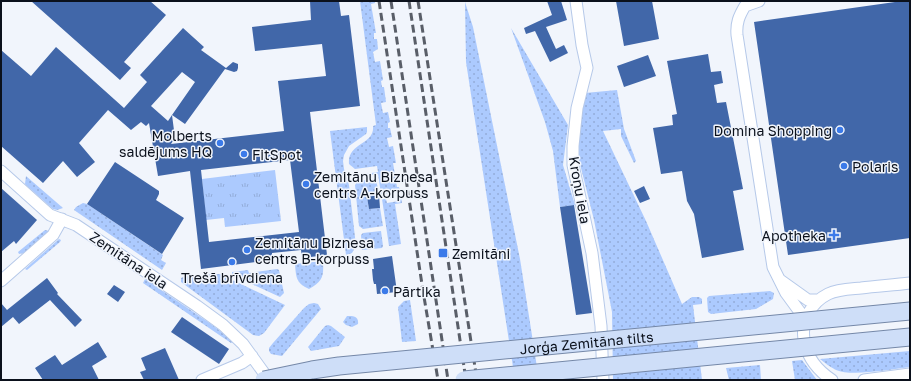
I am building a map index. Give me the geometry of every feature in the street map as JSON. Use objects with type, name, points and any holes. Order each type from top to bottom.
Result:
[{"type":"main road","name":"Jorģa Zemitāna tilts","points":[[264,380],[339,366],[910,311]]},
{"type":"main road","name":"Jorģa Zemitāna tilts","points":[[464,380],[910,337]]},
{"type":"street","name":"Kroņu iela","points":[[576,1],[582,45],[587,68],[577,108],[573,146],[573,165],[593,260],[601,326],[603,380]]},
{"type":"street","points":[[759,1],[745,6],[739,16],[736,26],[773,267],[786,293],[806,319]]},
{"type":"street","name":"Zemitāna iela","points":[[1,171],[50,215],[76,225],[235,334],[244,344],[269,380]]},
{"type":"street","points":[[1,281],[53,235],[62,219]]},
{"type":"street","points":[[779,280],[808,300],[817,300]]},
{"type":"street","points":[[832,380],[815,366],[807,353],[803,335],[809,311],[817,300],[829,293],[843,290],[910,283]]},
{"type":"street","points":[[202,380],[242,363],[252,356]]},
{"type":"street","points":[[864,380],[910,374]]},
{"type":"green space","points":[[360,1],[375,1],[375,3],[371,4],[376,33],[374,33],[374,39],[377,39],[378,49],[373,52],[375,62],[380,61],[383,80],[381,81],[382,87],[384,87],[386,102],[381,103],[383,113],[388,112],[390,122],[388,123],[388,128],[390,128],[392,137],[387,138],[389,147],[393,146],[396,163],[393,163],[397,187],[399,187],[400,191],[392,192],[392,198],[390,198],[389,193],[381,194],[378,174],[365,176],[365,174],[378,172],[377,166],[355,169],[349,164],[352,151],[370,137],[373,126],[376,125]]},
{"type":"green space","points":[[465,2],[473,27],[520,259],[539,380],[515,380],[466,62]]},
{"type":"green space","points":[[511,28],[568,125],[563,165],[575,205],[560,207],[553,151],[545,122]]},
{"type":"green space","points":[[617,90],[624,129],[636,161],[634,163],[621,136],[621,129],[603,131],[646,221],[682,304],[692,297],[699,297],[702,299],[702,304],[693,305],[702,380],[613,380],[612,312],[594,220],[577,152],[585,93]]},
{"type":"green space","points":[[367,127],[366,134],[349,146],[344,155],[343,161],[349,185],[356,246],[352,253],[346,255],[330,131]]},
{"type":"green space","points":[[275,170],[281,221],[225,227],[224,218],[206,220],[202,179]]},
{"type":"green space","points":[[26,176],[63,208],[57,210],[53,209],[25,184]]},
{"type":"green space","points":[[376,179],[379,195],[367,197],[369,209],[380,208],[383,226],[363,229],[359,226],[355,185],[358,181]]},
{"type":"green space","points":[[401,196],[402,203],[395,204],[401,244],[389,246],[382,199],[386,199],[387,203],[399,201],[399,197]]},
{"type":"green space","points":[[83,203],[87,204],[163,255],[161,260],[166,263],[162,270],[74,210]]},
{"type":"green space","points":[[45,230],[49,231],[24,253],[19,254],[18,252]]},
{"type":"green space","points":[[381,231],[382,248],[362,250],[361,235],[363,233]]},
{"type":"green space","points":[[59,239],[61,240],[60,242],[27,270],[25,269]]},
{"type":"green space","points":[[323,261],[322,275],[317,284],[309,289],[299,282],[296,276],[295,264]]},
{"type":"green space","points":[[248,270],[249,273],[279,270],[284,293],[280,297],[232,275],[232,272]]},
{"type":"green space","points":[[220,274],[285,305],[264,333],[259,336],[253,335],[181,282],[181,278],[186,276]]},
{"type":"green space","points":[[145,279],[211,324],[233,342],[231,343],[143,283]]},
{"type":"green space","points":[[770,291],[774,293],[773,299],[756,309],[711,314],[708,312],[707,298],[709,296]]},
{"type":"green space","points":[[410,300],[416,341],[402,342],[398,307],[404,301]]},
{"type":"green space","points":[[309,304],[318,304],[321,309],[282,356],[271,354],[269,348],[273,343],[304,308]]},
{"type":"green space","points":[[347,316],[357,318],[358,324],[352,327],[346,325],[343,322]]},
{"type":"green space","points":[[328,325],[345,337],[339,346],[311,351],[308,347],[325,326]]},
{"type":"green space","points":[[910,351],[910,367],[862,373],[836,370],[820,359]]},
{"type":"green space","points":[[802,360],[817,380],[795,380],[792,361]]},
{"type":"green space","points":[[760,365],[761,380],[729,380],[726,368]]},
{"type":"building","points":[[31,1],[150,1],[166,15],[124,62],[131,68],[120,80]]},
{"type":"building","points":[[310,1],[339,1],[341,16],[349,15],[360,106],[310,112],[327,255],[302,258],[301,250],[272,253],[272,260],[201,269],[190,171],[158,176],[149,123],[146,126],[141,122],[131,130],[108,110],[79,143],[95,162],[77,177],[63,161],[43,183],[1,146],[1,50],[31,76],[56,47],[124,108],[147,82],[140,75],[183,28],[204,47],[201,50],[226,68],[233,62],[238,64],[237,71],[234,72],[225,69],[185,124],[172,115],[175,138],[171,144],[284,131],[278,81],[326,76],[322,44],[255,51],[252,27],[311,20]],"holes":[[[182,72],[195,82],[168,121],[151,106]],[[290,160],[299,232],[209,242],[201,170]]]},
{"type":"building","points":[[547,1],[561,1],[567,20],[546,27],[556,49],[564,45],[568,53],[550,62],[535,31],[526,34],[524,28],[552,15]]},
{"type":"building","points":[[616,1],[652,1],[659,39],[624,46]]},
{"type":"building","name":"Domina Shopping","points":[[910,1],[910,238],[788,255],[754,22]]},
{"type":"building","points":[[708,54],[711,72],[721,71],[723,83],[714,85],[717,103],[726,102],[743,189],[733,191],[744,250],[702,258],[694,214],[687,201],[682,171],[661,174],[653,128],[673,125],[672,115],[677,114],[667,61]]},
{"type":"building","points":[[648,55],[656,76],[624,87],[617,66]]},
{"type":"building","points":[[115,162],[159,191],[156,200],[184,218],[162,254],[87,204]]},
{"type":"building","points":[[644,186],[650,199],[640,203],[634,191]]},
{"type":"building","points":[[1,188],[37,220],[16,244],[14,241],[1,252]]},
{"type":"building","points":[[379,195],[380,208],[369,209],[367,197]]},
{"type":"building","points":[[574,205],[592,313],[576,315],[560,207]]},
{"type":"building","points":[[392,256],[397,292],[377,294],[376,284],[374,284],[373,280],[373,259]]},
{"type":"building","points":[[47,278],[58,293],[57,294],[82,320],[75,327],[50,300],[19,324],[13,317],[1,327],[1,303],[7,310]]},
{"type":"building","points":[[114,285],[125,292],[118,302],[107,294]]},
{"type":"building","points":[[182,317],[229,349],[219,364],[171,332]]},
{"type":"building","points":[[98,342],[107,357],[92,366],[99,380],[43,380],[35,368],[55,355],[62,365]]},
{"type":"building","points":[[165,348],[179,380],[144,380],[140,372],[146,370],[141,358]]},
{"type":"railway","points":[[379,1],[438,380]]},
{"type":"railway","points":[[391,1],[448,380]]},
{"type":"railway","points":[[409,1],[466,380]]},
{"type":"railway","points":[[418,1],[477,380]]},
{"type":"place","name":"Domina Shopping","points":[[840,130]]},
{"type":"place","name":"Molberts saldējums HQ","points":[[220,143]]},
{"type":"place","name":"FitSpot","points":[[244,154]]},
{"type":"place","name":"Polaris","points":[[844,166]]},
{"type":"place","name":"Zemitānu Biznesa centrs A-korpuss","points":[[306,184]]},
{"type":"place","name":"Apotheka","points":[[834,235]]},
{"type":"place","name":"Zemitānu Biznesa centrs B-korpuss","points":[[247,250]]},
{"type":"place","name":"Zemitāni","points":[[443,253]]},
{"type":"place","name":"Trešā brīvdiena","points":[[232,262]]},
{"type":"place","name":"Pārtika","points":[[385,291]]}]
